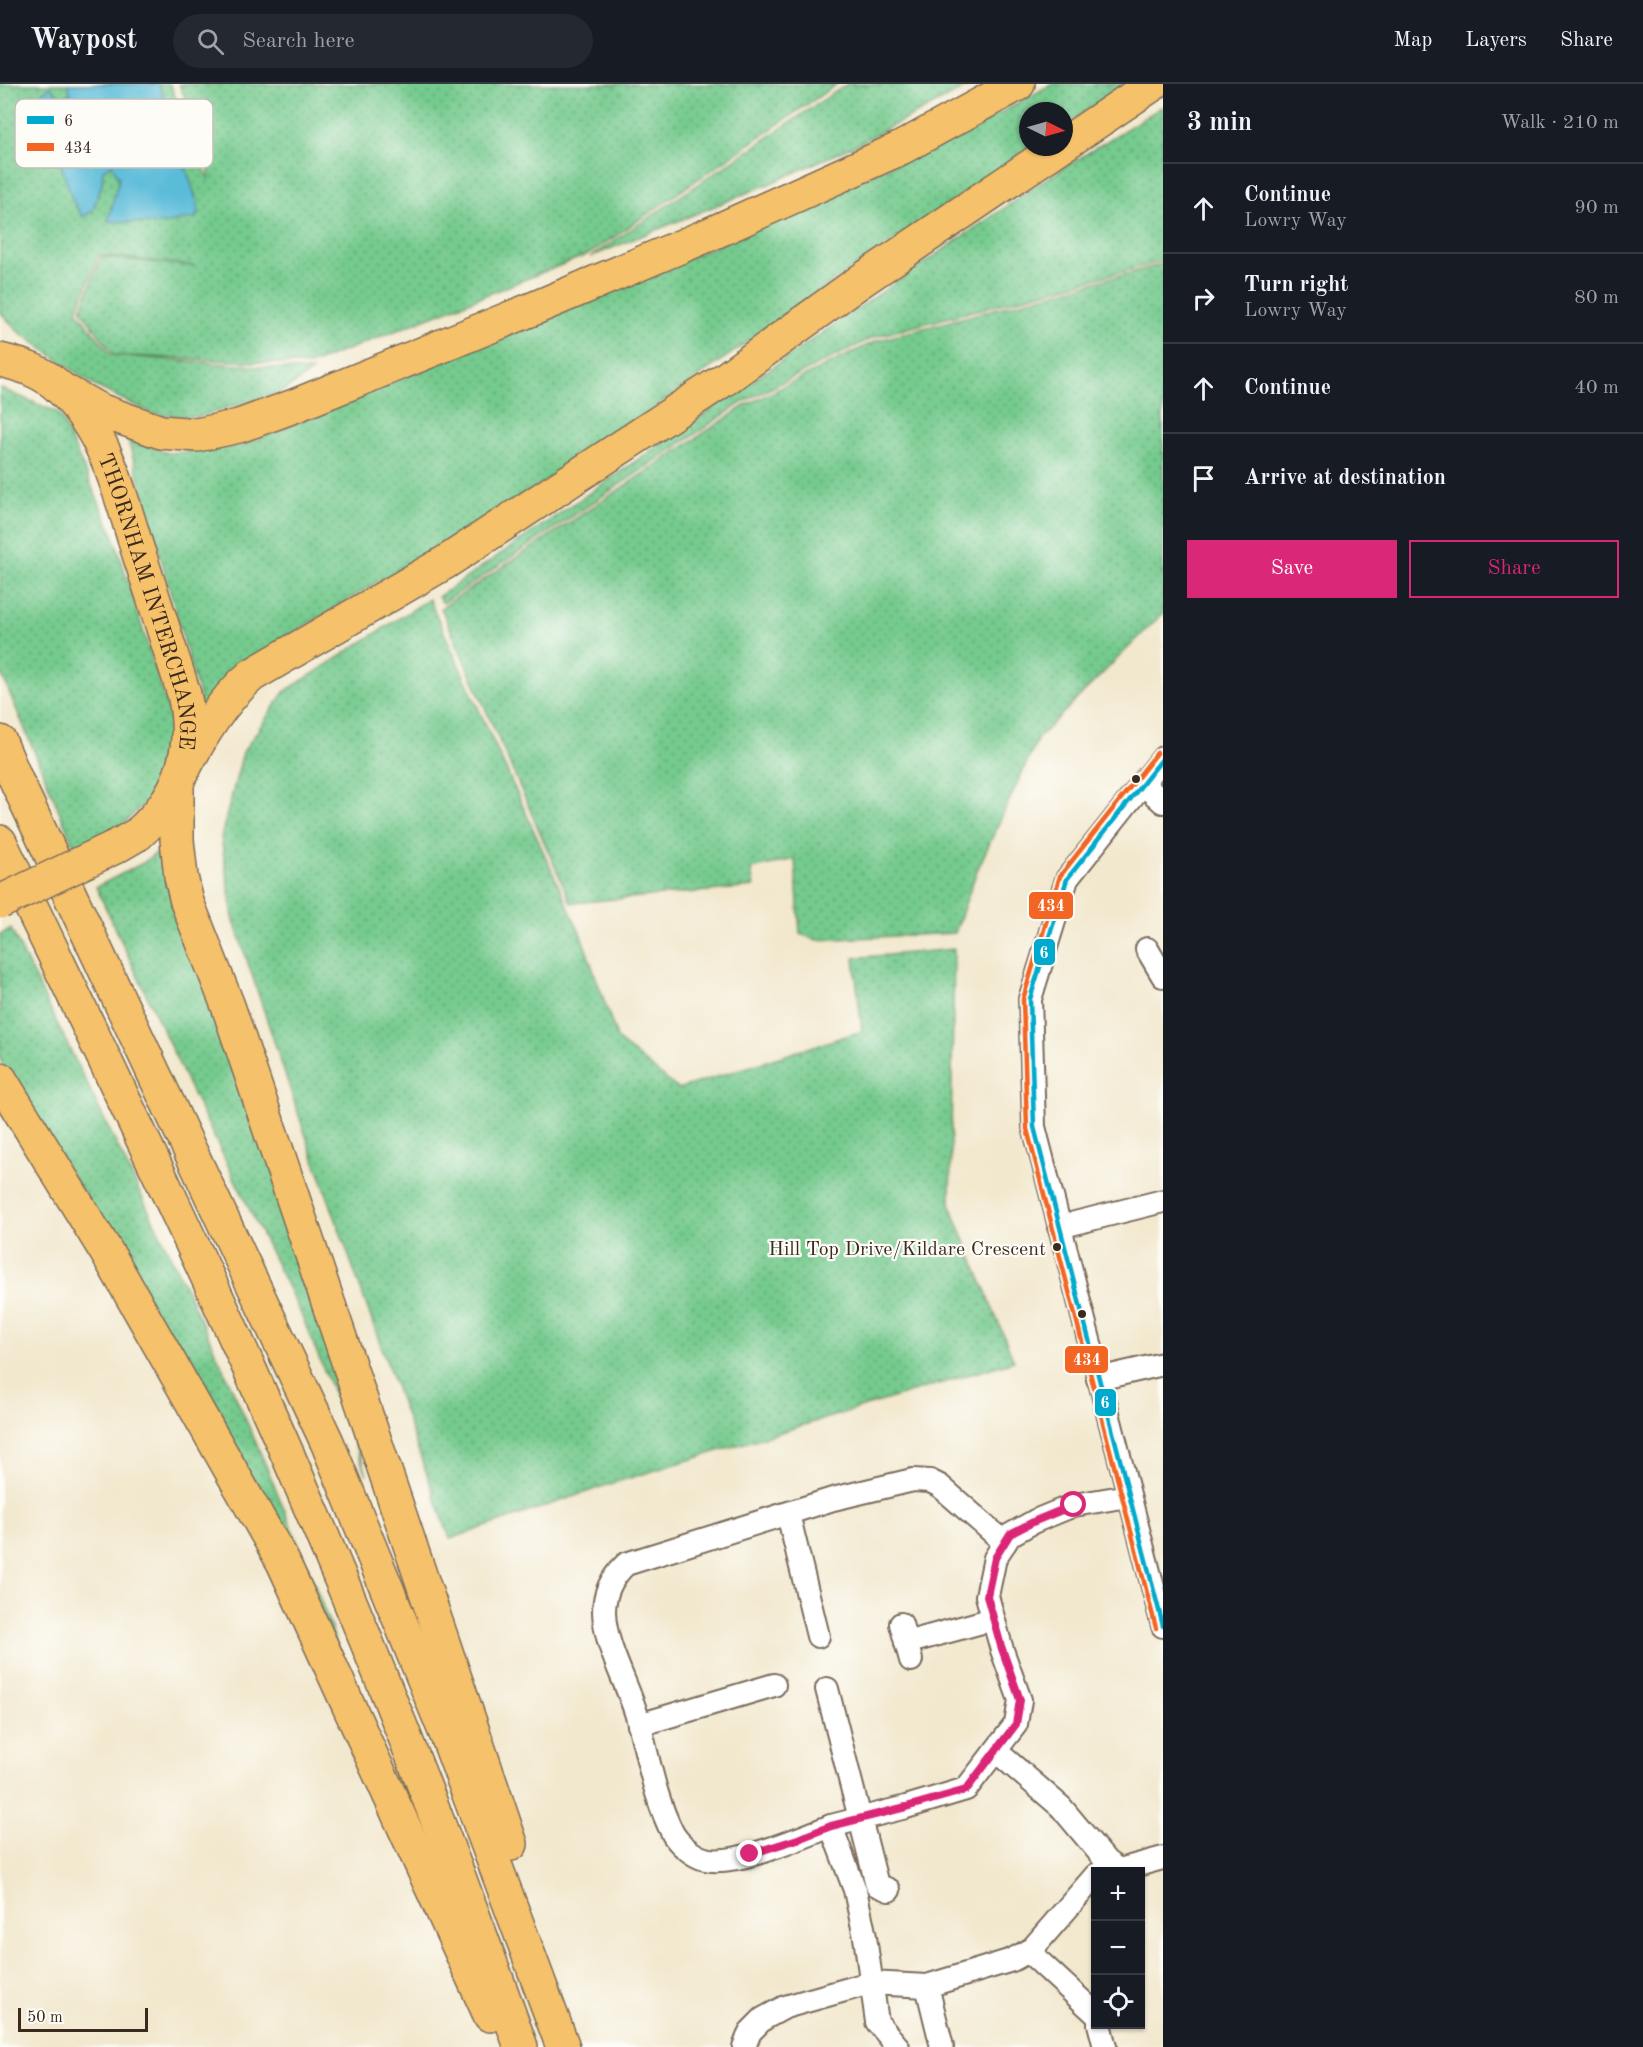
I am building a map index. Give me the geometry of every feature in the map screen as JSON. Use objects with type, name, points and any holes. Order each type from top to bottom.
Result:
[{"type":"highway","points":[[61,388],[99,410],[161,432],[197,435],[239,426],[360,380],[708,234],[901,148],[1018,84]]},
{"type":"highway","points":[[1073,138],[1153,84]]},
{"type":"highway","points":[[576,2047],[548,1952],[232,1017],[187,902],[178,859],[179,778],[203,736],[228,700],[252,675],[446,562],[725,379],[859,282],[1046,156]]},
{"type":"highway","points":[[0,337],[32,369]]},
{"type":"highway","name":"THORNHAM INTERCHANGE","points":[[0,360],[32,369],[46,376],[61,388],[82,413],[105,452],[184,694],[189,720],[189,736],[179,778],[156,817],[138,834],[0,902]]},
{"type":"highway","points":[[0,742],[327,1442],[449,1741],[563,2047]]},
{"type":"highway","points":[[0,842],[186,1230],[306,1498],[379,1672],[495,1973],[521,2047]]},
{"type":"highway","points":[[0,1079],[112,1261],[283,1562],[504,2047]]},
{"type":"street","points":[[1162,1617],[1128,1496],[1034,1127],[1030,999],[1067,879],[1163,758]]},
{"type":"street","points":[[1143,784],[1163,802]]},
{"type":"street","points":[[1147,949],[1163,976]]},
{"type":"street","points":[[1059,1227],[1163,1202]]},
{"type":"street","points":[[1098,1379],[1163,1364]]},
{"type":"street","points":[[1005,1543],[940,1486],[930,1481],[913,1480],[833,1499],[626,1564],[613,1576],[606,1592],[604,1612],[609,1638],[639,1725],[654,1787],[674,1835],[689,1851],[719,1862],[798,1839],[858,1818],[966,1790],[1016,1724],[1020,1700],[1002,1650],[987,1596],[995,1558],[1005,1543],[1010,1534],[1035,1521],[1074,1505],[1128,1496]]},
{"type":"street","points":[[788,1514],[818,1636]]},
{"type":"street","points":[[906,1642],[993,1618]]},
{"type":"street","points":[[639,1725],[774,1685]]},
{"type":"street","points":[[827,1689],[876,1885],[889,1890]]},
{"type":"street","points":[[996,1751],[1061,1807],[1103,1867]]},
{"type":"street","points":[[831,1826],[855,1890],[865,1937],[876,2022],[898,2047]]},
{"type":"street","points":[[1120,1867],[1163,1858]]},
{"type":"street","points":[[744,2047],[750,2032],[763,2019],[785,2007],[870,1983],[927,1986],[1012,1960],[1028,1951],[1091,1885]]},
{"type":"street","points":[[1028,1951],[1091,2010]]},
{"type":"street","points":[[927,1986],[942,2047]]},
{"type":"street","points":[[1100,2029],[1105,2047]]},
{"type":"green space","points":[[0,84],[170,84],[176,99],[15,99],[15,168],[204,168],[208,178],[209,168],[213,168],[213,99],[186,99],[179,84],[837,84],[589,254],[309,365],[114,355],[81,310],[101,257],[194,266],[99,255],[77,311],[111,355],[312,371],[285,390],[199,417],[153,414],[95,386],[19,332],[0,312]]},
{"type":"green space","points":[[847,84],[973,84],[858,144],[771,183],[590,257]]},
{"type":"green space","points":[[1052,84],[1126,84],[1073,120],[1073,102],[1019,102]]},
{"type":"green space","points":[[1019,102],[1019,156],[830,284],[574,464],[286,637],[203,710],[128,440],[168,453],[242,446],[709,249],[967,131]]},
{"type":"green space","points":[[1163,106],[1163,261],[874,337],[743,402],[443,603],[438,597],[1049,177]]},
{"type":"green space","points":[[1163,264],[1163,613],[1038,738],[976,873],[955,933],[817,940],[800,934],[795,859],[751,869],[754,887],[571,903],[441,608],[746,405],[876,341]]},
{"type":"green space","points":[[0,388],[59,413],[113,534],[174,729],[155,793],[110,837],[76,851],[0,670]]},
{"type":"green space","points":[[429,599],[581,935],[618,1040],[678,1089],[862,1031],[854,958],[954,949],[950,1204],[1014,1361],[610,1484],[450,1539],[302,1125],[233,918],[221,837],[243,752],[284,692]]},
{"type":"green space","points":[[169,843],[296,1239],[367,1475],[301,1314],[190,1088],[96,887],[143,863]]},
{"type":"green space","points":[[11,929],[227,1377],[305,1560],[340,1653],[105,1228],[0,1060],[0,934]]},
{"type":"water","points":[[67,84],[159,84],[164,99],[39,99],[38,96],[50,87],[61,97],[71,94]]},
{"type":"water","points":[[62,168],[107,168],[103,170],[102,184],[93,210],[83,217],[73,201]]},
{"type":"water","points":[[114,168],[186,168],[198,205],[197,217],[165,224],[108,221],[119,178]]},
{"type":"transit line","name":"434","points":[[1156,1628],[1027,1129],[1023,999],[1060,876],[1157,753]]},
{"type":"transit line","name":"6","points":[[1163,758],[1067,879],[1030,999],[1034,1127],[1163,1626]]},
{"type":"place","name":"Hill Top Drive/Kildare Crescent","points":[[1057,1247]]},
{"type":"route","points":[[750,1854],[858,1818],[966,1790],[1016,1724],[1020,1700],[987,1596],[995,1558],[1010,1534],[1074,1505]]}]
